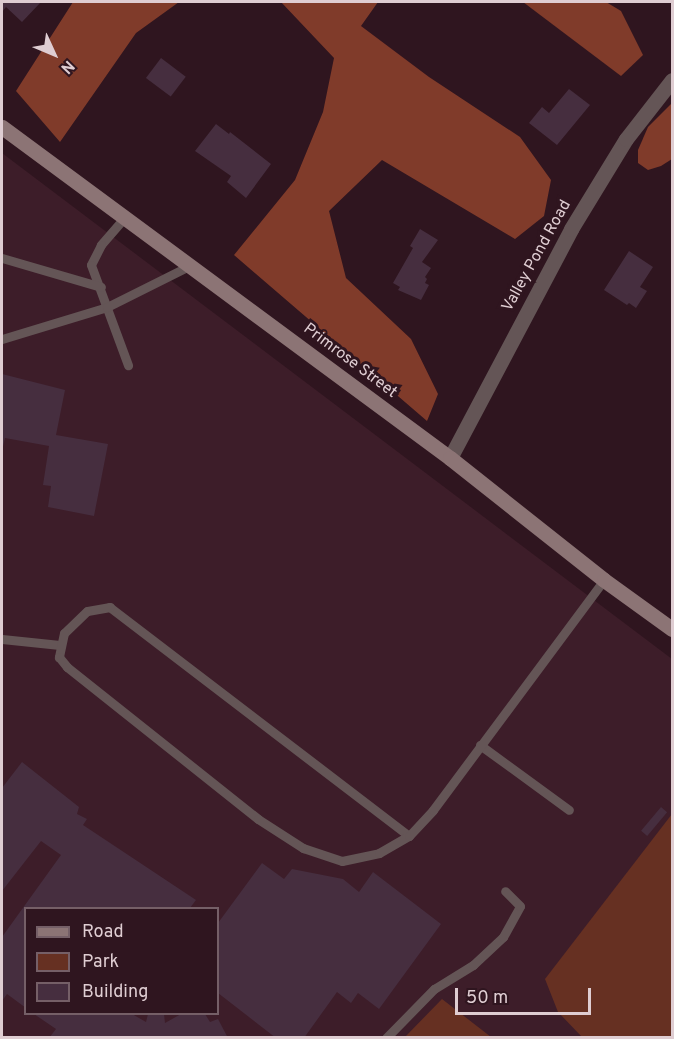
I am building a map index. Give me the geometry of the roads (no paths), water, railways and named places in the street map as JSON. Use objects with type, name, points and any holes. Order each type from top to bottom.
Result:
[{"type":"main road","name":"Primrose Street","points":[[2,127],[450,458],[604,580],[672,629]]},
{"type":"street","name":"Valley Pond Road","points":[[450,458],[571,229],[626,139],[672,80]]},
{"type":"lane","points":[[125,217],[101,245],[91,264],[128,365]]},
{"type":"lane","points":[[2,258],[101,287]]},
{"type":"lane","points":[[2,339],[107,307],[191,265]]},
{"type":"lane","points":[[409,836],[111,607],[87,611],[64,633],[59,657],[67,667],[249,812],[303,848],[342,861],[379,853],[409,836],[433,810],[604,580]]},
{"type":"lane","points":[[2,639],[60,645]]},
{"type":"lane","points":[[480,746],[569,810]]},
{"type":"lane","points":[[386,1038],[435,988],[473,965],[503,937],[520,906],[505,891]]}]
